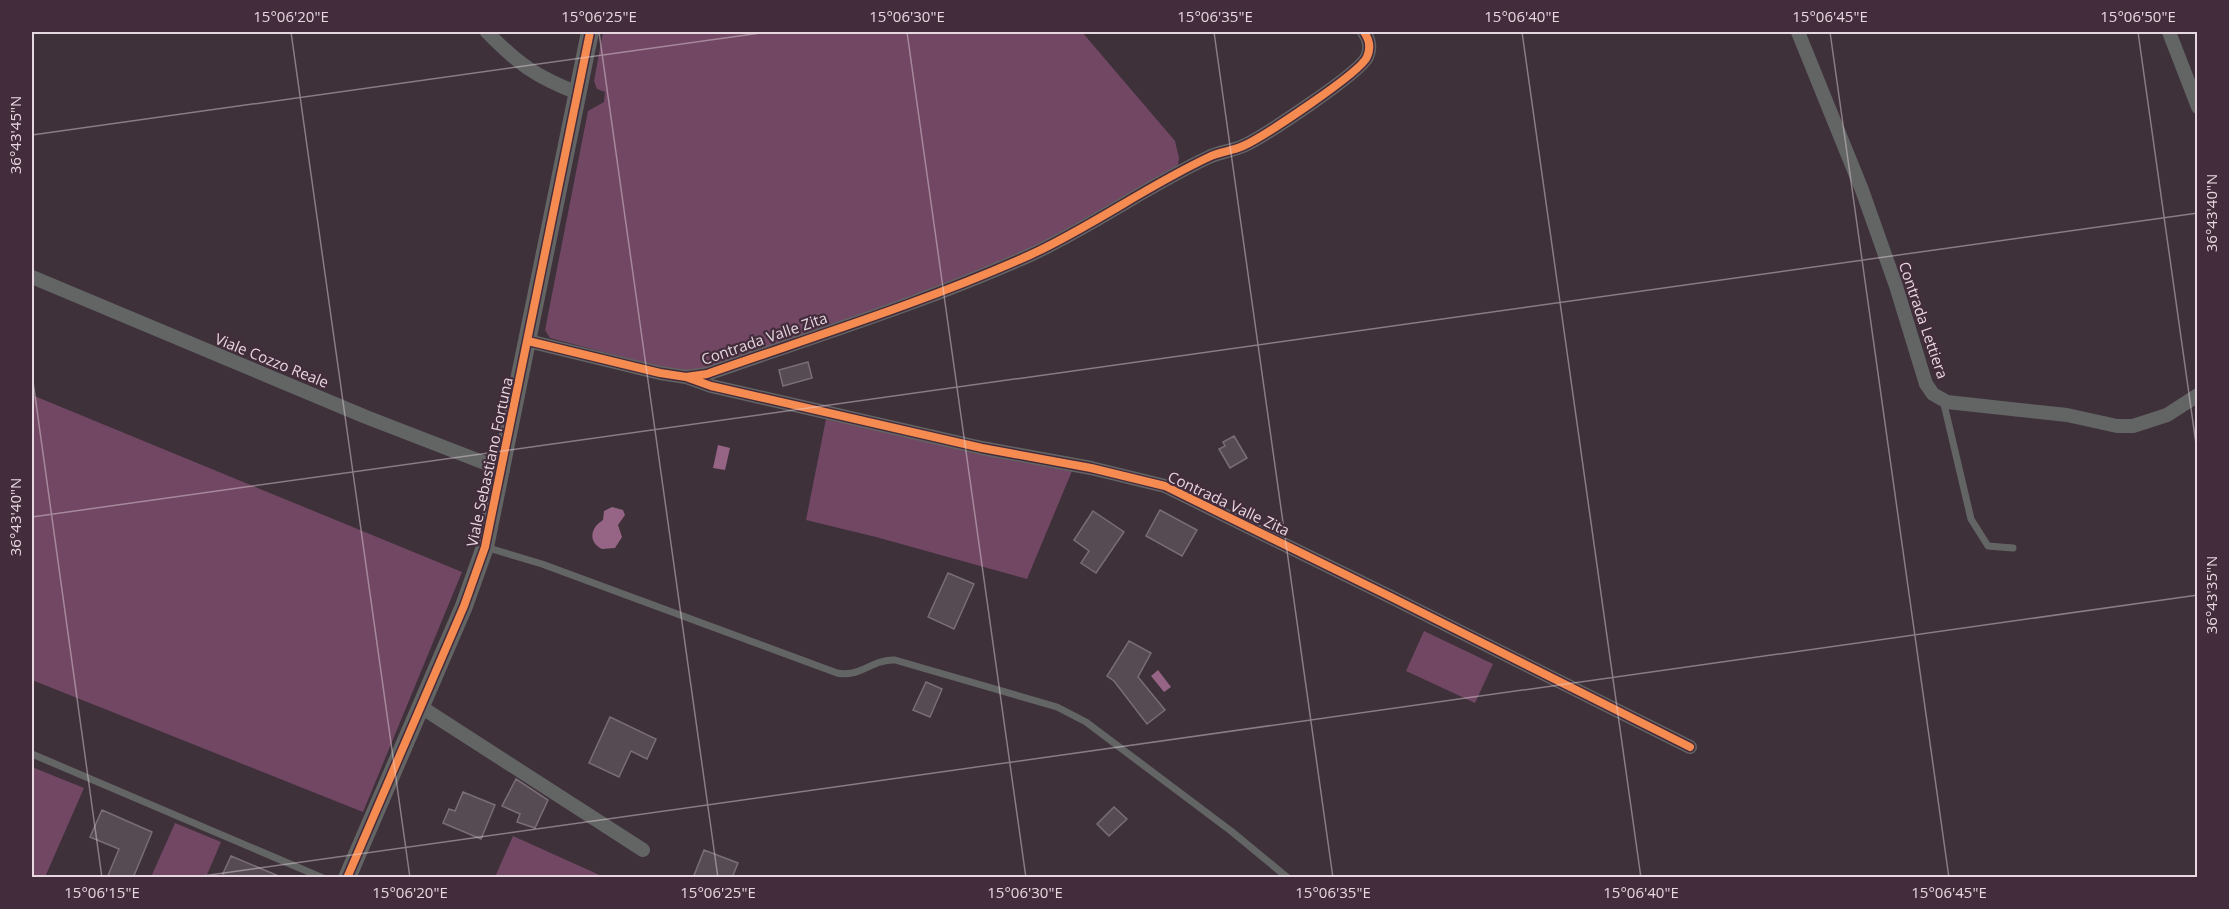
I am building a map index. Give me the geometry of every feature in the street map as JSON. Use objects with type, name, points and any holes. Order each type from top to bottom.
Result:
[{"type":"street","points":[[487,32],[523,67],[548,81],[578,93]]},
{"type":"street","name":"Viale Sebastiano Fortuna","points":[[347,878],[464,606],[486,547],[590,32]]},
{"type":"street","name":"Contrada Valle Zita","points":[[686,377],[707,374],[761,355],[956,285],[1031,254],[1210,157],[1243,146],[1273,129],[1353,72],[1367,59],[1370,50],[1368,38],[1364,32]]},
{"type":"street","name":"Contrada Lettiera","points":[[1798,32],[1862,190],[1896,286],[1926,384],[1933,394],[1943,400],[1962,404],[2067,416],[2117,426],[2133,426],[2167,415],[2198,395]]},
{"type":"street","points":[[2169,32],[2198,107]]},
{"type":"street","name":"Viale Cozzo Reale","points":[[32,277],[356,413],[503,470]]},
{"type":"street","name":"Contrada Valle Zita","points":[[528,341],[660,373],[686,377],[711,386],[982,448],[1091,468],[1165,486],[1690,747]]},
{"type":"street","points":[[421,707],[643,850]]},
{"type":"lane","points":[[1943,400],[1971,519],[1988,546],[2013,548]]},
{"type":"lane","points":[[486,547],[542,564],[837,673],[846,675],[857,673],[878,661],[895,660],[1057,707],[1086,722],[1231,831],[1288,878]]},
{"type":"lane","points":[[32,754],[323,878]]},
{"type":"shaded area","points":[[603,32],[1082,32],[1175,141],[1179,158],[1178,165],[1032,249],[903,300],[714,366],[687,372],[671,370],[550,338],[545,330],[588,111],[604,102],[605,92],[597,89],[594,81]]},
{"type":"shaded area","points":[[32,395],[462,572],[363,812],[32,680]]},
{"type":"shaded area","points":[[826,419],[1072,471],[1027,579],[806,520]]},
{"type":"shaded area","points":[[718,445],[730,448],[725,470],[713,468]]},
{"type":"shaded area","points":[[612,507],[623,510],[625,515],[618,525],[622,537],[615,548],[602,549],[594,543],[592,535],[595,527],[603,520],[604,511]]},
{"type":"shaded area","points":[[1424,631],[1493,664],[1475,703],[1406,671]]},
{"type":"shaded area","points":[[1158,670],[1171,687],[1164,692],[1151,676]]},
{"type":"shaded area","points":[[32,767],[84,788],[45,877],[32,877]]},
{"type":"shaded area","points":[[175,823],[221,842],[206,877],[151,877]]},
{"type":"shaded area","points":[[513,836],[604,877],[495,877]]},
{"type":"building","points":[[808,362],[812,378],[783,386],[779,370]]},
{"type":"building","points":[[1234,436],[1247,458],[1230,468],[1219,449],[1225,446],[1223,442]]},
{"type":"building","points":[[1160,510],[1197,530],[1182,556],[1146,536]]},
{"type":"building","points":[[1093,511],[1124,532],[1096,573],[1081,563],[1089,551],[1074,540]]},
{"type":"building","points":[[948,573],[974,584],[954,629],[928,617]]},
{"type":"building","points":[[1129,641],[1151,653],[1138,677],[1165,710],[1147,724],[1114,681],[1107,676]]},
{"type":"building","points":[[926,682],[942,689],[930,717],[913,710]]},
{"type":"building","points":[[610,717],[656,739],[647,759],[631,751],[619,777],[589,763]]},
{"type":"building","points":[[516,779],[548,800],[535,828],[517,822],[520,814],[502,806]]},
{"type":"building","points":[[463,792],[495,805],[481,839],[443,823],[449,809],[455,811]]},
{"type":"building","points":[[1114,807],[1127,819],[1109,836],[1097,824]]},
{"type":"building","points":[[102,810],[152,832],[133,878],[107,878],[119,849],[90,837]]},
{"type":"building","points":[[704,850],[738,863],[732,878],[693,878]]},
{"type":"building","points":[[231,856],[281,877],[281,878],[221,878]]},
{"type":"cycle path","points":[[347,878],[464,606],[485,547],[590,32]]},
{"type":"cycle path","points":[[528,341],[660,373],[686,377],[707,374],[910,303],[1030,255],[1075,232],[1186,168],[1254,140],[1310,104],[1360,65],[1367,57],[1369,50],[1364,32]]},
{"type":"cycle path","points":[[686,377],[711,386],[982,448],[1091,468],[1165,486],[1690,747]]}]
